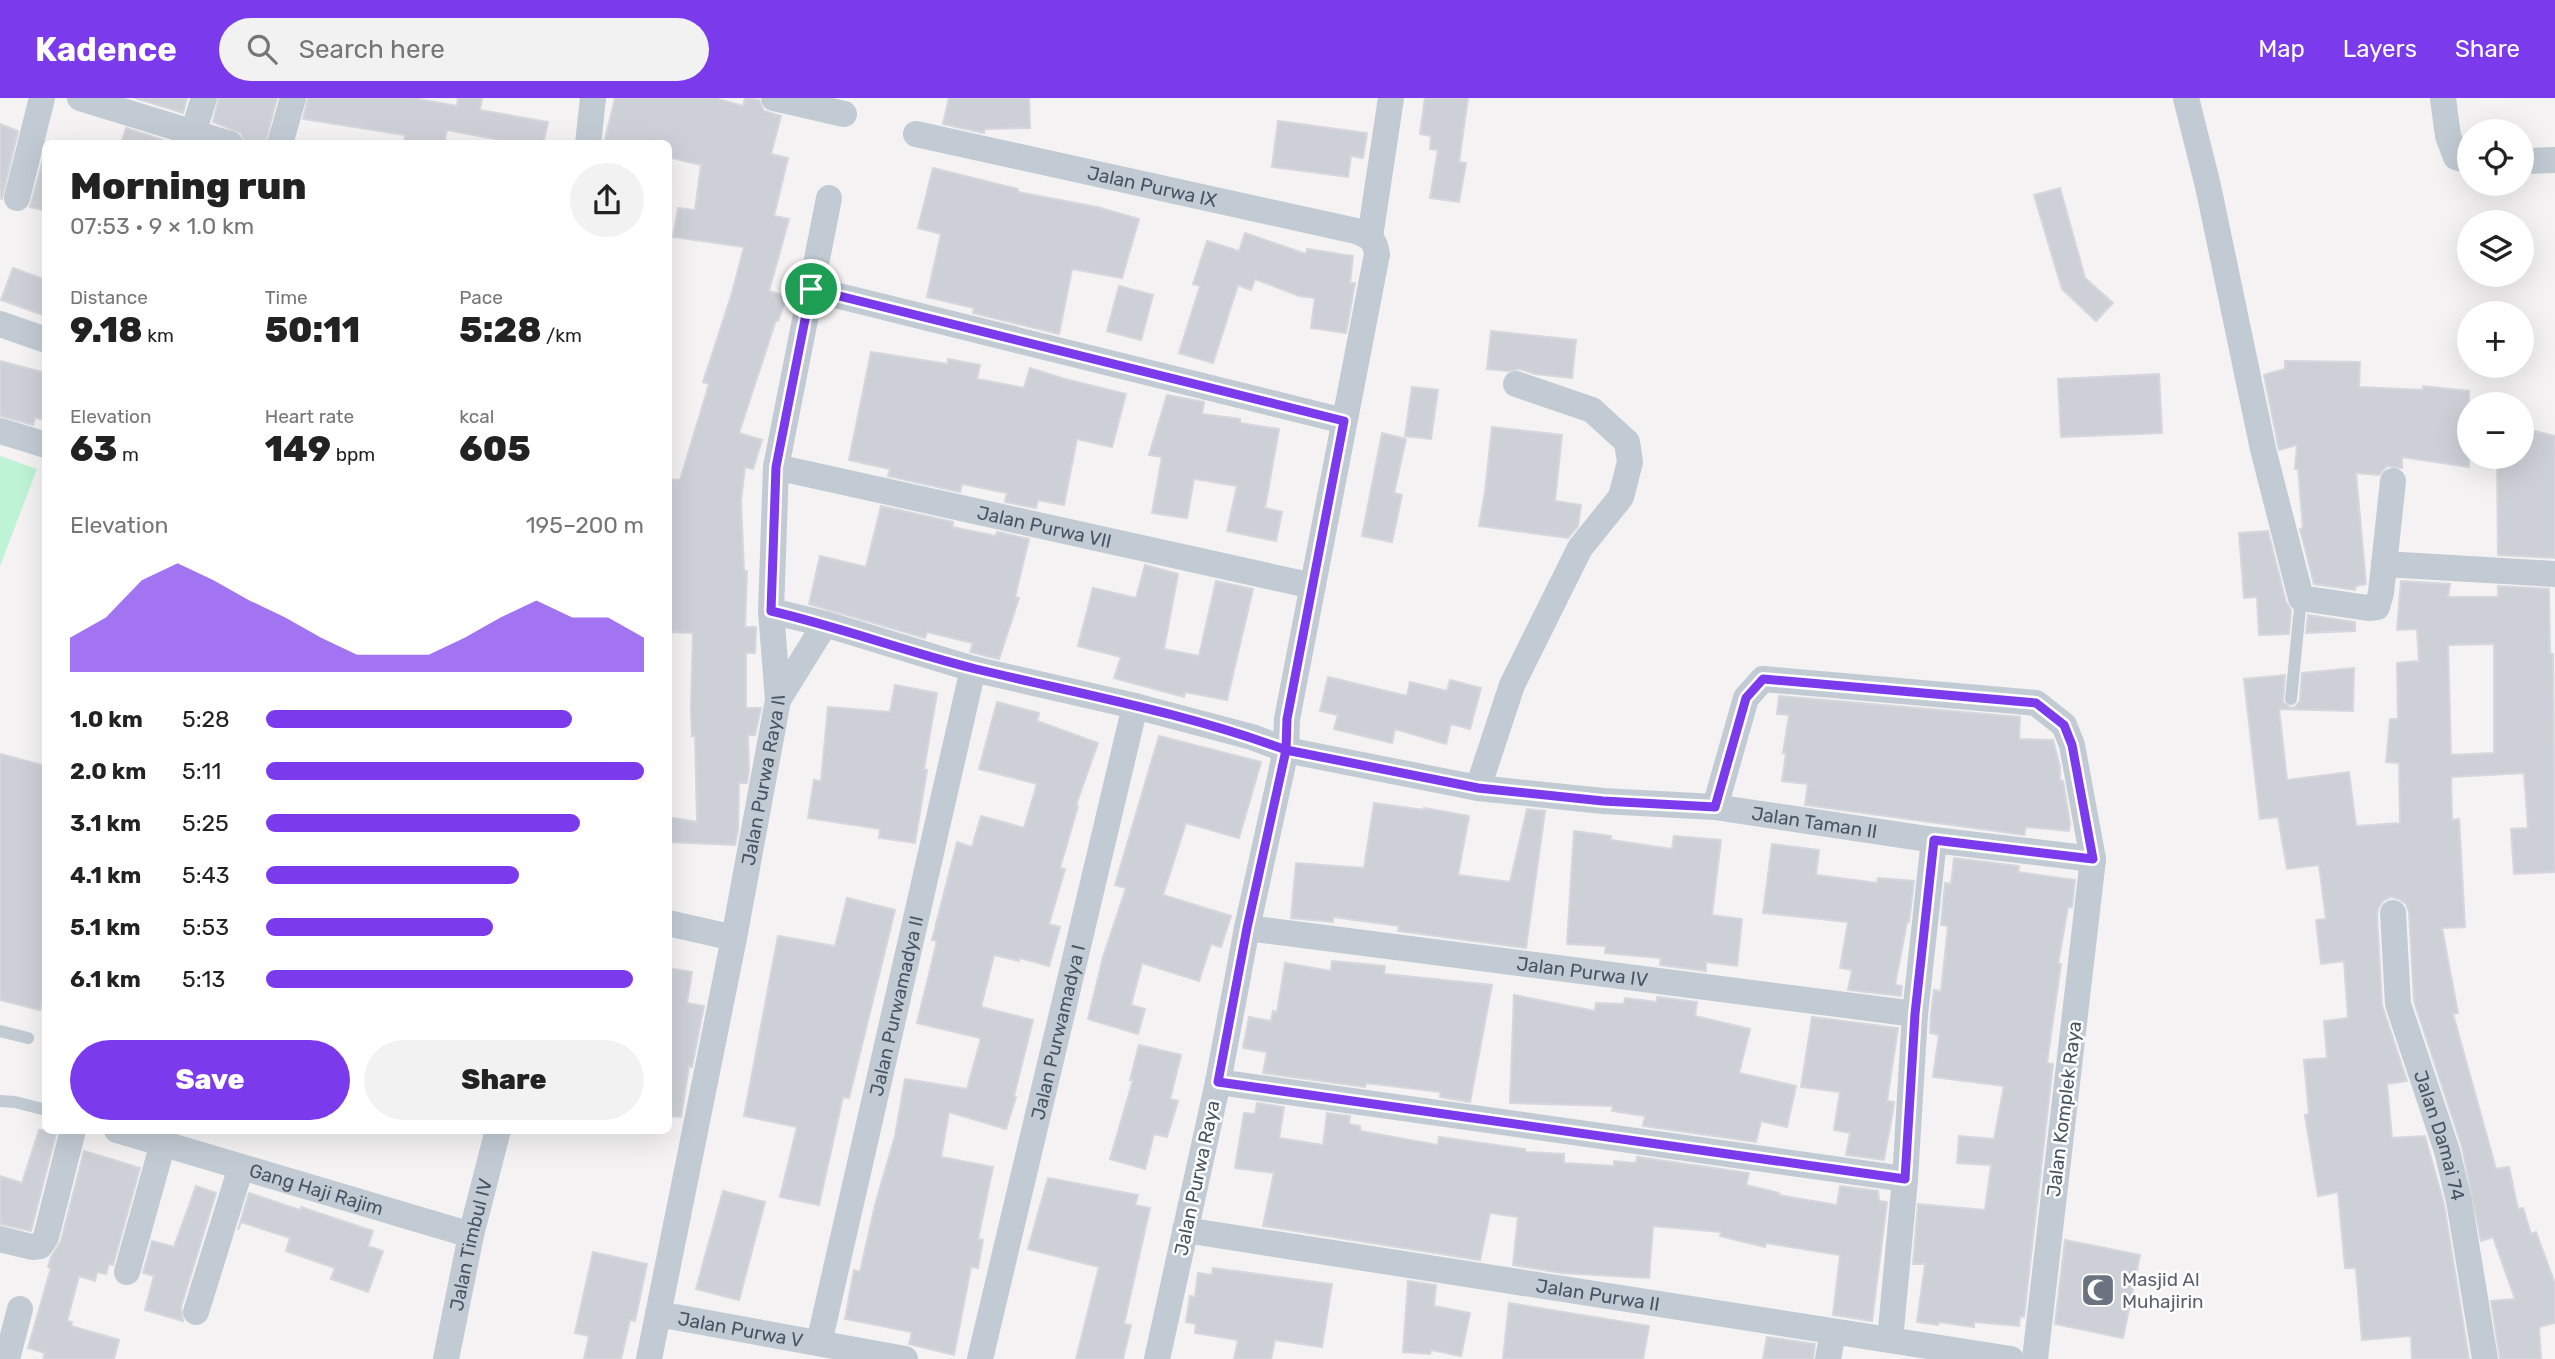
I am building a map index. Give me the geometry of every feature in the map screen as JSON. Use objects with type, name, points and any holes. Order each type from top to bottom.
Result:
[{"type":"street","points":[[17,198],[42,98]]},
{"type":"street","points":[[80,98],[217,140]]},
{"type":"street","points":[[193,133],[204,98]]},
{"type":"street","points":[[281,140],[293,98]]},
{"type":"street","points":[[588,140],[593,98]]},
{"type":"street","points":[[774,98],[844,114]]},
{"type":"street","name":"Jalan Purwa Raya","points":[[1157,1359],[1218,1082],[1247,928],[1286,750],[1287,719],[1344,421],[1373,245],[1391,98]]},
{"type":"street","points":[[2186,98],[2208,186],[2263,449],[2301,598],[2377,607],[2393,481]]},
{"type":"street","points":[[2443,98],[2448,136],[2457,156]]},
{"type":"street","name":"Jalan Purwa IX","points":[[916,134],[1373,245]]},
{"type":"street","points":[[2534,161],[2555,160]]},
{"type":"street","name":"Jalan Purwa Raya II","points":[[649,1359],[734,938],[778,700],[771,611],[776,467],[829,198]]},
{"type":"street","points":[[811,289],[1344,421]]},
{"type":"street","points":[[0,324],[42,339]]},
{"type":"street","points":[[1478,788],[1512,685],[1580,548],[1621,497],[1630,462],[1627,442],[1592,410],[1517,384]]},
{"type":"street","points":[[0,431],[42,444]]},
{"type":"street","name":"Jalan Purwa VII","points":[[776,467],[1313,586]]},
{"type":"street","points":[[2384,564],[2555,574]]},
{"type":"street","name":"Jalan Taman II","points":[[771,611],[825,624],[973,668],[1252,737],[1286,750],[1478,788],[1603,801],[1715,807],[1934,840],[2093,859]]},
{"type":"street","points":[[778,700],[825,624]]},
{"type":"street","name":"Jalan Purwamadya II","points":[[820,1343],[973,668]]},
{"type":"street","name":"Jalan Komplek Raya","points":[[1715,807],[1746,698],[1763,679],[2036,703],[2064,725],[2072,745],[2093,859],[2035,1359]]},
{"type":"street","name":"Jalan Purwamadya I","points":[[980,1359],[1135,706]]},
{"type":"street","points":[[1889,1340],[1905,1179],[1915,1014],[1934,840]]},
{"type":"street","name":"Jalan Damai 74","points":[[2393,913],[2398,1004],[2447,1151],[2459,1201],[2485,1359]]},
{"type":"street","points":[[672,924],[734,938]]},
{"type":"street","name":"Jalan Purwa IV","points":[[1247,928],[1915,1014]]},
{"type":"street","points":[[1218,1082],[1905,1179]]},
{"type":"street","points":[[0,1239],[32,1247],[40,1246],[46,1237],[72,1134]]},
{"type":"street","name":"Gang Haji Rajim","points":[[131,1134],[471,1235]]},
{"type":"street","name":"Jalan Timbul IV","points":[[446,1359],[471,1235],[497,1134]]},
{"type":"street","points":[[127,1272],[163,1143]]},
{"type":"street","points":[[196,1312],[241,1167]]},
{"type":"street","name":"Jalan Purwa II","points":[[1185,1230],[2011,1359]]},
{"type":"street","points":[[7,1359],[20,1309]]},
{"type":"street","name":"Jalan Purwa V","points":[[658,1314],[905,1359]]},
{"type":"street","points":[[1828,1359],[1833,1332]]},
{"type":"lane","points":[[2291,699],[2301,598]]},
{"type":"lane","points":[[0,1031],[28,1038]]},
{"type":"lane","points":[[0,1101],[42,1109]]},
{"type":"green space","points":[[0,456],[37,469],[0,566]]},
{"type":"building","points":[[135,98],[187,98],[183,113]]},
{"type":"building","points":[[219,98],[277,98],[266,140],[244,140],[241,133],[213,122]]},
{"type":"building","points":[[308,98],[413,98],[457,106],[458,98],[482,98],[480,110],[548,122],[544,140],[501,140],[447,130],[445,140],[404,140],[405,135],[303,119]]},
{"type":"building","points":[[615,98],[715,98],[743,106],[745,98],[759,100],[764,111],[781,116],[771,154],[788,158],[774,216],[789,219],[769,291],[787,296],[778,321],[776,320],[739,433],[762,440],[753,469],[745,467],[741,501],[744,571],[747,571],[745,627],[756,627],[755,653],[746,653],[746,708],[761,708],[755,735],[748,735],[749,770],[747,783],[739,783],[735,845],[672,842],[672,818],[697,822],[695,736],[692,736],[691,708],[693,633],[672,632],[672,479],[680,480],[709,384],[703,382],[744,247],[673,237],[678,208],[695,210],[701,165],[672,158],[672,140],[605,140]]},
{"type":"building","points":[[949,98],[1029,98],[1030,128],[985,129],[984,133],[943,124]]},
{"type":"building","points":[[1425,98],[1468,98],[1459,162],[1466,163],[1459,202],[1430,198],[1438,150],[1430,149],[1431,136],[1420,134]]},
{"type":"building","points":[[1278,121],[1367,133],[1363,158],[1351,156],[1348,177],[1272,167]]},
{"type":"building","points":[[0,124],[18,131],[2,199],[0,198]]},
{"type":"building","points":[[126,128],[163,140],[122,140]]},
{"type":"building","points":[[42,164],[42,210],[30,207]]},
{"type":"building","points":[[933,168],[1018,189],[1018,192],[1097,207],[1139,219],[1122,278],[1072,269],[1059,334],[973,313],[974,308],[927,297],[941,234],[918,228]]},
{"type":"building","points":[[2060,188],[2085,278],[2113,303],[2096,321],[2062,289],[2034,195]]},
{"type":"building","points":[[1245,233],[1306,254],[1307,249],[1353,256],[1350,283],[1355,283],[1346,333],[1311,328],[1315,298],[1299,296],[1255,279],[1251,290],[1238,285],[1213,363],[1179,353],[1200,286],[1193,284],[1207,241],[1239,251]]},
{"type":"building","points":[[13,268],[42,279],[42,315],[1,300]]},
{"type":"building","points":[[1119,286],[1153,295],[1141,340],[1107,331]]},
{"type":"building","points":[[1491,331],[1576,340],[1572,378],[1535,374],[1520,369],[1487,369]]},
{"type":"building","points":[[871,352],[948,364],[948,359],[980,365],[977,379],[1024,388],[1030,368],[1126,394],[1112,447],[1077,439],[1064,505],[1038,500],[1036,508],[1005,502],[1007,493],[962,484],[960,492],[888,476],[890,469],[849,460]]},
{"type":"building","points":[[0,361],[42,372],[42,420],[35,417],[33,425],[0,416]]},
{"type":"building","points":[[2285,361],[2360,362],[2359,387],[2423,390],[2423,386],[2469,391],[2457,392],[2457,465],[2402,457],[2402,468],[2387,466],[2379,475],[2356,473],[2366,584],[2356,586],[2355,590],[2314,584],[2300,529],[2303,528],[2298,469],[2295,469],[2297,445],[2279,450],[2264,375],[2285,369]]},
{"type":"building","points":[[2159,374],[2162,433],[2061,437],[2058,379]]},
{"type":"building","points":[[1412,387],[1438,390],[1431,439],[1405,436]]},
{"type":"building","points":[[1167,395],[1204,402],[1202,414],[1240,419],[1240,423],[1279,429],[1265,508],[1282,512],[1276,541],[1227,531],[1237,486],[1194,479],[1187,518],[1152,513],[1162,457],[1149,455]]},
{"type":"building","points":[[1492,427],[1562,435],[1555,501],[1581,505],[1578,526],[1568,538],[1479,526]]},
{"type":"building","points":[[2534,431],[2555,436],[2555,558],[2498,555],[2497,469],[2534,469]]},
{"type":"building","points":[[1382,433],[1406,439],[1394,493],[1402,495],[1392,542],[1362,536]]},
{"type":"building","points":[[881,506],[953,522],[952,527],[996,536],[997,532],[1029,539],[1015,597],[1019,598],[999,659],[970,652],[973,643],[927,632],[925,638],[809,604],[820,556],[866,567]]},
{"type":"building","points":[[2268,531],[2286,602],[2291,610],[2289,634],[2259,635],[2257,597],[2244,598],[2239,533]]},
{"type":"building","points":[[1145,565],[1178,574],[1164,649],[1199,656],[1216,581],[1253,589],[1227,700],[1185,692],[1184,697],[1114,678],[1121,657],[1078,646],[1093,588],[1136,598]]},
{"type":"building","points":[[2401,581],[2450,584],[2448,597],[2498,597],[2498,586],[2549,589],[2550,654],[2553,654],[2555,872],[2514,874],[2511,829],[2528,828],[2524,773],[2451,777],[2452,820],[2459,819],[2465,927],[2442,928],[2458,1013],[2453,1014],[2496,1169],[2509,1167],[2518,1209],[2523,1208],[2531,1234],[2536,1232],[2555,1284],[2555,1323],[2539,1327],[2541,1359],[2500,1359],[2491,1301],[2515,1299],[2493,1237],[2481,1241],[2462,1147],[2414,1001],[2409,912],[2406,904],[2399,899],[2391,897],[2384,900],[2377,914],[2382,1005],[2407,1081],[2387,1084],[2392,1138],[2425,1136],[2444,1204],[2469,1359],[2412,1359],[2411,1336],[2362,1340],[2356,1268],[2345,1268],[2338,1192],[2318,1196],[2305,1115],[2309,1114],[2304,1060],[2327,1058],[2324,1021],[2348,1018],[2344,961],[2321,964],[2316,920],[2326,919],[2319,865],[2287,869],[2278,817],[2260,819],[2244,679],[2285,675],[2283,702],[2291,708],[2300,701],[2302,673],[2354,668],[2353,711],[2279,709],[2287,780],[2349,772],[2356,826],[2400,823],[2399,763],[2386,762],[2390,719],[2398,719],[2397,663],[2419,661],[2417,629],[2397,630]],"holes":[[[2494,644],[2494,753],[2451,755],[2448,645]]]},
{"type":"building","points":[[2308,615],[2355,622],[2355,631],[2306,633]]},
{"type":"building","points":[[1328,677],[1407,696],[1410,682],[1447,691],[1450,680],[1481,688],[1470,729],[1451,724],[1446,744],[1395,729],[1392,743],[1334,729],[1338,715],[1320,711]]},
{"type":"building","points":[[895,685],[937,693],[915,843],[879,838],[880,829],[808,818],[814,780],[821,781],[828,707],[890,712]]},
{"type":"building","points":[[1779,696],[2020,717],[2019,739],[2053,740],[2060,767],[2060,781],[2063,781],[2069,831],[2026,827],[2024,835],[1805,805],[1808,784],[1782,781],[1789,715],[1777,714]]},
{"type":"building","points":[[997,702],[1039,713],[1037,721],[1098,743],[1076,805],[1078,806],[1060,868],[1065,869],[1049,924],[1060,927],[1049,966],[1020,958],[1019,961],[994,955],[981,1007],[1033,1020],[1006,1129],[949,1112],[941,1157],[993,1167],[978,1239],[983,1240],[978,1268],[971,1267],[954,1355],[909,1344],[912,1332],[845,1319],[854,1270],[860,1272],[875,1205],[895,1136],[905,1079],[967,1089],[980,1042],[980,1038],[917,1023],[937,941],[932,940],[957,842],[972,847],[981,816],[1024,828],[1037,784],[979,769]]},
{"type":"building","points":[[1159,736],[1261,762],[1239,838],[1186,823],[1163,895],[1231,916],[1221,947],[1211,944],[1199,981],[1142,963],[1131,1005],[1145,1009],[1138,1034],[1088,1019],[1103,957],[1126,888],[1115,885]]},
{"type":"building","points":[[0,754],[42,765],[42,1003],[40,1010],[0,1000]]},
{"type":"building","points":[[1374,803],[1469,816],[1458,875],[1510,882],[1527,809],[1545,811],[1526,948],[1398,931],[1399,926],[1333,917],[1333,922],[1291,918],[1296,863],[1364,868]]},
{"type":"building","points":[[1574,831],[1611,836],[1611,840],[1672,849],[1674,836],[1721,840],[1712,915],[1742,919],[1737,966],[1706,962],[1706,971],[1660,965],[1661,958],[1605,953],[1606,946],[1567,944]]},
{"type":"building","points":[[1772,844],[1819,850],[1816,875],[1877,883],[1878,878],[1914,881],[1909,922],[1895,985],[1902,986],[1901,996],[1848,990],[1852,970],[1840,968],[1848,922],[1763,913]]},
{"type":"building","points":[[1954,858],[2019,866],[2018,872],[2075,880],[2072,907],[2068,907],[2058,964],[2061,964],[2047,1063],[2053,1064],[2024,1317],[2020,1316],[2019,1326],[1974,1322],[1974,1327],[1917,1322],[1925,1264],[1913,1264],[1918,1204],[1985,1210],[1991,1165],[1957,1163],[1959,1136],[1994,1139],[2004,1086],[1933,1077],[1939,1035],[1930,1033],[1931,1015],[1934,990],[1941,991],[1948,926],[1941,925],[1945,883],[1951,884]]},
{"type":"building","points":[[847,898],[895,910],[849,1098],[843,1097],[819,1205],[780,1197],[797,1127],[744,1116],[778,936],[835,946]]},
{"type":"building","points":[[1332,961],[1385,966],[1384,974],[1492,985],[1470,1102],[1440,1097],[1441,1092],[1366,1083],[1365,1087],[1263,1073],[1267,1052],[1243,1048],[1249,1017],[1271,1021],[1273,1011],[1277,1012],[1285,963],[1331,971]]},
{"type":"building","points":[[672,969],[692,972],[687,1003],[704,1006],[692,1067],[689,1066],[681,1117],[672,1116]]},
{"type":"building","points":[[1514,995],[1595,1011],[1596,1003],[1624,1004],[1625,998],[1657,1002],[1657,997],[1697,1002],[1695,1016],[1750,1029],[1739,1073],[1796,1086],[1787,1127],[1761,1121],[1756,1142],[1643,1126],[1645,1116],[1612,1111],[1613,1106],[1510,1103]]},
{"type":"building","points":[[1812,1017],[1898,1028],[1887,1101],[1894,1102],[1884,1160],[1846,1155],[1850,1133],[1834,1130],[1840,1092],[1801,1087]]},
{"type":"building","points":[[1139,1045],[1181,1055],[1170,1099],[1178,1101],[1167,1137],[1154,1134],[1145,1169],[1110,1159],[1133,1080],[1130,1080]]},
{"type":"building","points":[[1257,1103],[1284,1107],[1279,1138],[1323,1145],[1327,1113],[1350,1116],[1349,1124],[1360,1126],[1360,1131],[1438,1145],[1439,1137],[1525,1149],[1525,1152],[1564,1154],[1564,1163],[1614,1166],[1614,1161],[1636,1163],[1637,1157],[1749,1173],[1746,1185],[1779,1193],[1778,1195],[1837,1205],[1840,1186],[1878,1191],[1879,1201],[1887,1202],[1872,1321],[1833,1315],[1840,1255],[1766,1243],[1765,1247],[1720,1236],[1721,1232],[1653,1226],[1649,1278],[1562,1273],[1513,1265],[1518,1217],[1490,1213],[1480,1260],[1263,1226],[1274,1173],[1235,1168],[1244,1113],[1255,1114]]},
{"type":"building","points":[[39,1130],[42,1130],[42,1134],[56,1134],[31,1231],[0,1224],[0,1176],[22,1183]]},
{"type":"building","points":[[84,1151],[140,1168],[113,1265],[109,1264],[106,1274],[97,1272],[95,1281],[79,1276],[67,1321],[72,1322],[71,1326],[119,1340],[114,1359],[43,1359],[45,1353],[28,1348],[51,1268],[48,1267],[61,1241]]},
{"type":"building","points":[[1048,1178],[1138,1195],[1135,1205],[1150,1208],[1124,1324],[1131,1325],[1123,1359],[1076,1359],[1099,1267],[1028,1249]]},
{"type":"building","points":[[196,1186],[216,1193],[181,1307],[183,1321],[145,1310],[154,1276],[143,1273],[152,1241],[174,1247]]},
{"type":"building","points":[[723,1191],[765,1202],[739,1300],[696,1289]]},
{"type":"building","points":[[249,1193],[373,1231],[368,1246],[383,1251],[368,1292],[331,1279],[335,1268],[286,1251],[290,1238],[241,1222],[238,1230]]},
{"type":"building","name":"Masjid Al Muhajirin","points":[[2065,1240],[2140,1255],[2123,1338],[2055,1324]]},
{"type":"building","points":[[593,1252],[647,1264],[635,1321],[630,1320],[621,1359],[584,1359],[589,1336],[575,1333]]},
{"type":"building","points":[[1213,1268],[1332,1284],[1322,1347],[1275,1340],[1271,1359],[1234,1359],[1238,1340],[1195,1333],[1196,1324],[1186,1322],[1190,1296],[1195,1297],[1198,1273],[1212,1275]]},
{"type":"building","points":[[1408,1281],[1436,1285],[1434,1306],[1470,1313],[1461,1356],[1431,1350],[1430,1354],[1403,1352]]},
{"type":"building","points":[[1509,1303],[1649,1326],[1643,1359],[1503,1359]]},
{"type":"building","points":[[1767,1337],[1815,1344],[1813,1359],[1763,1359]]},
{"type":"place","name":"Masjid Al Muhajirin","points":[[2098,1290]]},
{"type":"route","points":[[811,289],[776,467],[771,611],[825,624],[973,668],[1252,737],[1286,750],[1247,928],[1218,1082],[1905,1179],[1915,1014],[1934,840],[2093,859],[2072,745],[2064,725],[2036,703],[1763,679],[1746,698],[1715,807],[1603,801],[1478,788],[1286,750],[1287,719],[1344,421],[811,289]]}]
